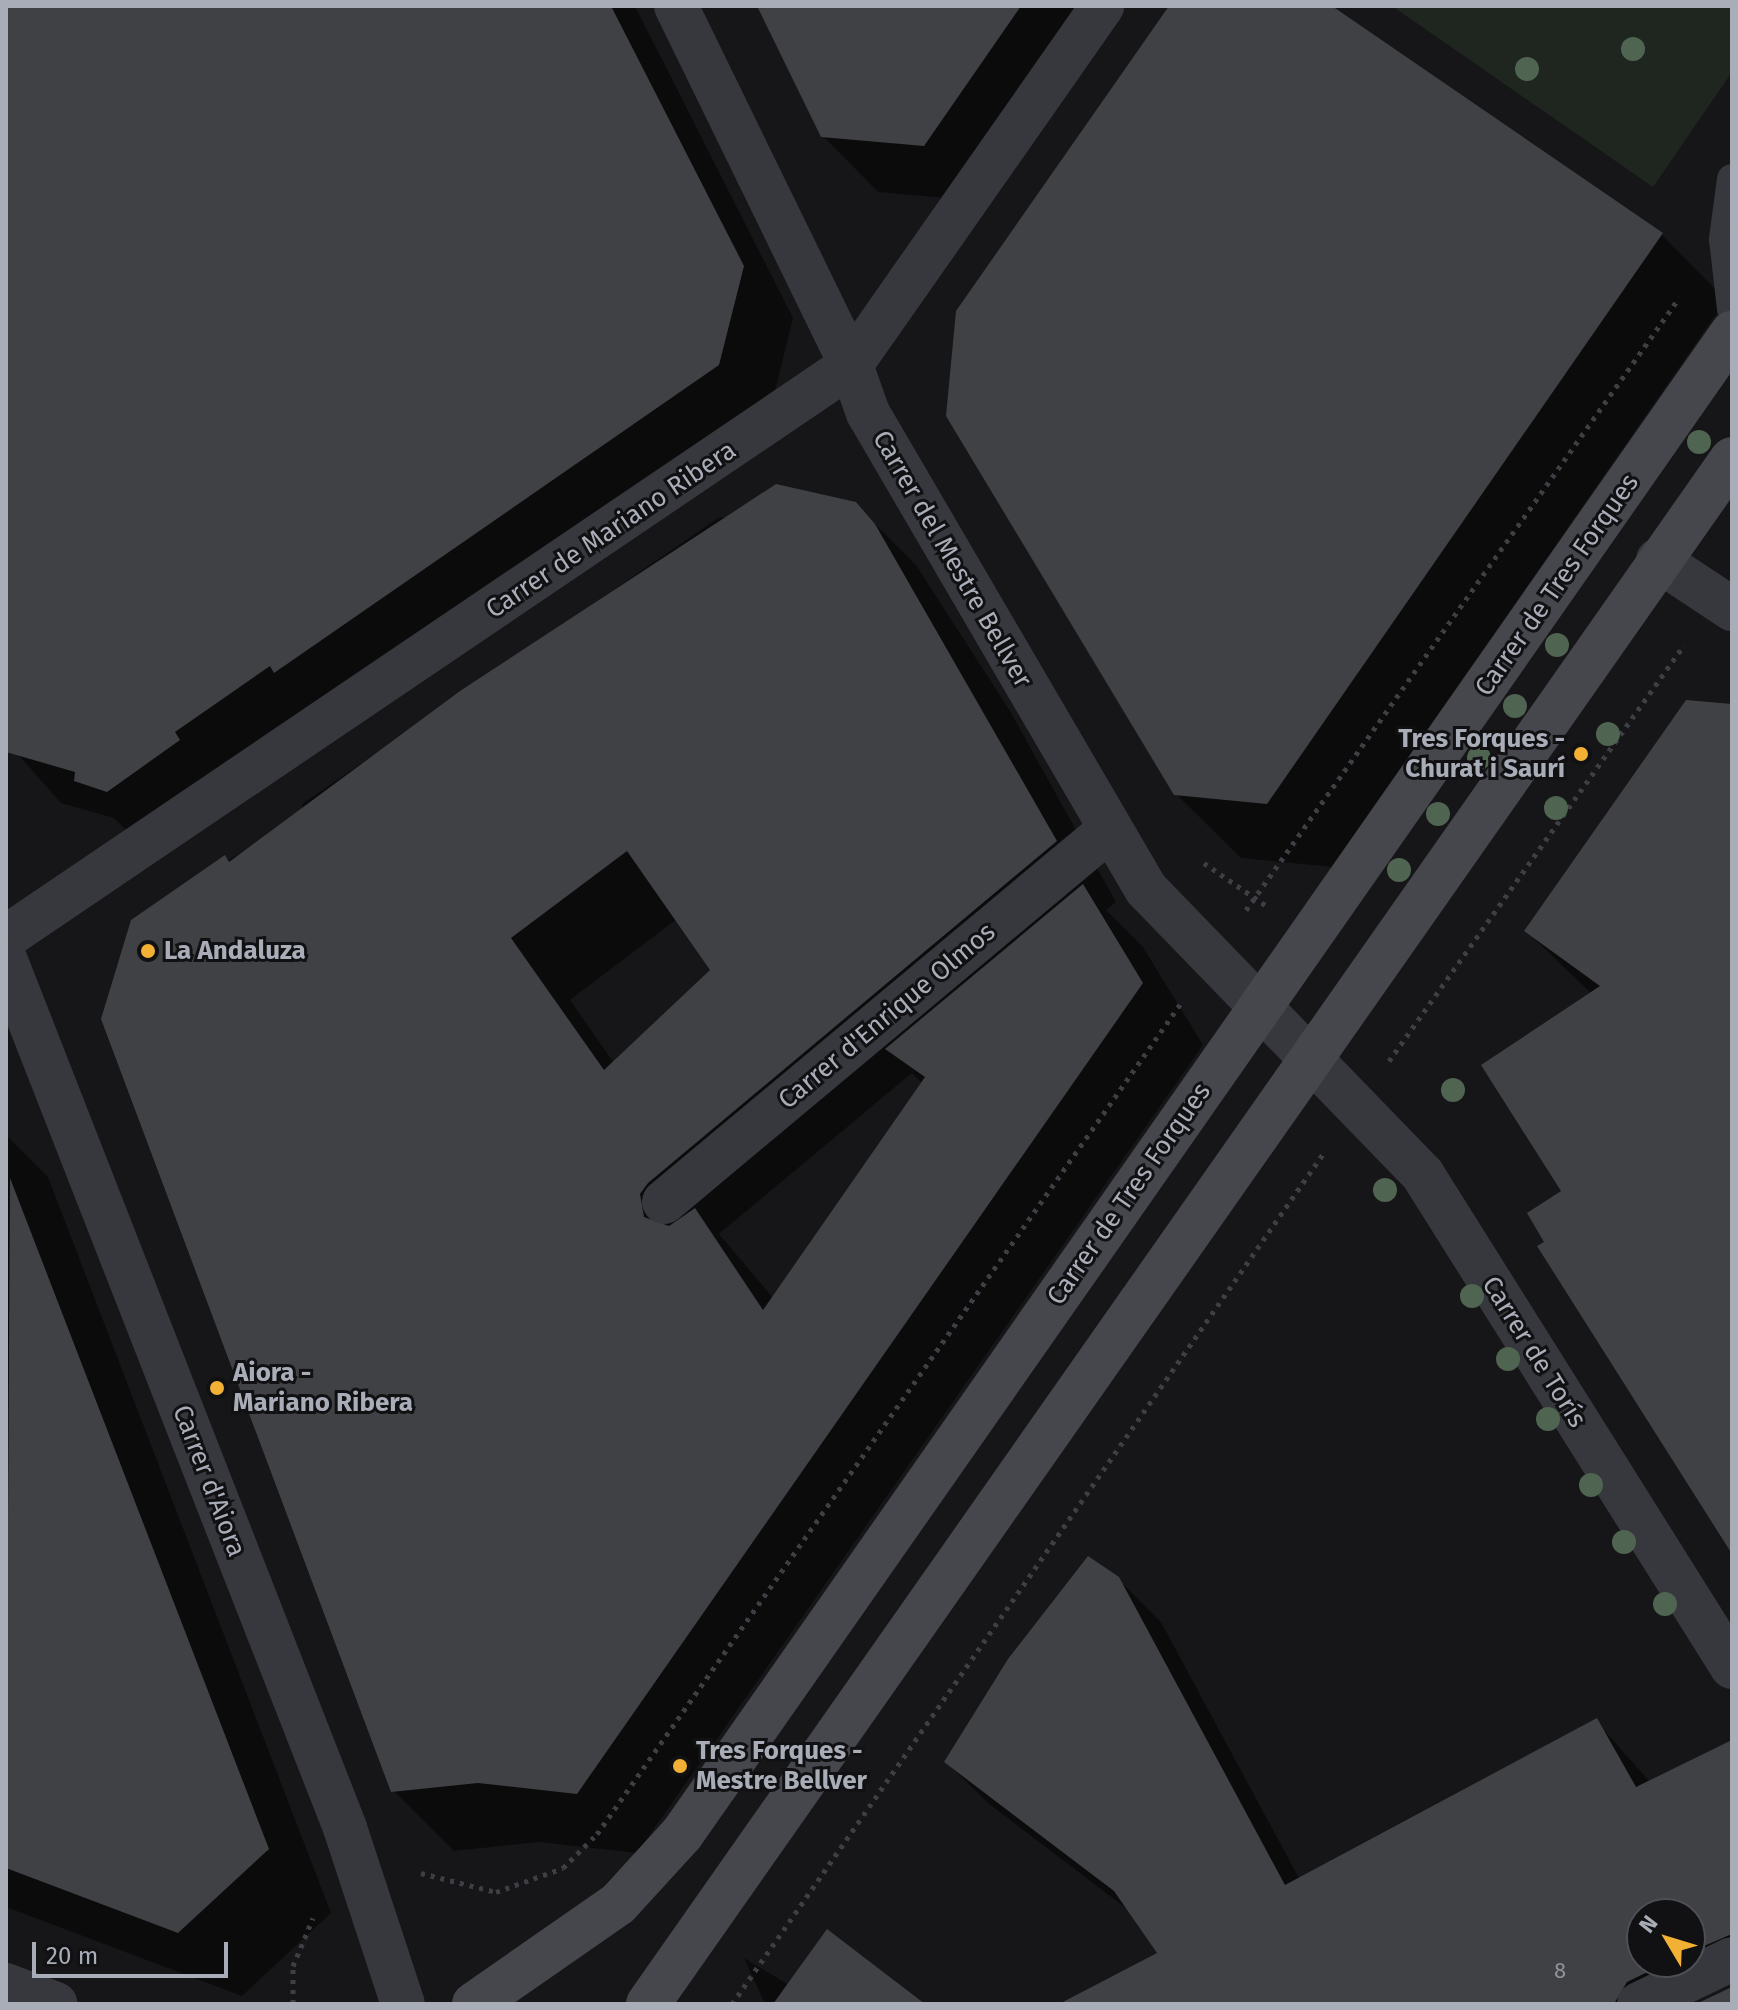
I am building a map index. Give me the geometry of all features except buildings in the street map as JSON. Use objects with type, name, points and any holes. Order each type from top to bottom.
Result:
[{"type":"main road","name":"Carrer de Tres Forques","points":[[474,2004],[618,1904],[682,1834],[1732,333]]},
{"type":"main road","points":[[648,2004],[1658,560],[1732,459]]},
{"type":"main road","points":[[1599,525],[1658,560]]},
{"type":"street","name":"Carrer del Mestre Bellver","points":[[676,6],[851,365],[868,413],[1109,830],[1177,928],[1312,1056]]},
{"type":"street","name":"Carrer de Mariano Ribera","points":[[6,937],[851,365],[1102,6]]},
{"type":"street","points":[[1658,560],[1732,609]]},
{"type":"street","name":"Carrer d'Enrique Olmos","points":[[664,1202],[1109,830]]},
{"type":"street","name":"Carrer d'Aiora","points":[[6,961],[345,1828],[403,2004]]},
{"type":"street","name":"Carrer de Torís","points":[[1312,1056],[1423,1175],[1732,1667]]},
{"type":"street","points":[[1639,2004],[1732,1959]]},
{"type":"street","points":[[6,1985],[56,2004]]},
{"type":"lane","points":[[1732,179],[1724,239],[1732,309]]},
{"type":"path","points":[[1239,919],[1629,369]]},
{"type":"path","points":[[1390,1060],[1672,661]]},
{"type":"path","points":[[413,1871],[496,1892],[563,1868],[597,1834],[1184,999]]},
{"type":"path","points":[[732,2004],[1327,1147]]},
{"type":"path","points":[[293,2004],[293,1966],[316,1907]]},
{"type":"shaded area","points":[[1392,6],[1732,6],[1732,72],[1653,187]]},
{"type":"place","name":"Tres Forques - Churat i Saurí","points":[[1581,754]]},
{"type":"place","name":"La Andaluza","points":[[148,951]]},
{"type":"place","name":"Aiora - Mariano Ribera","points":[[217,1388]]},
{"type":"place","name":"Tres Forques - Mestre Bellver","points":[[680,1766]]}]
